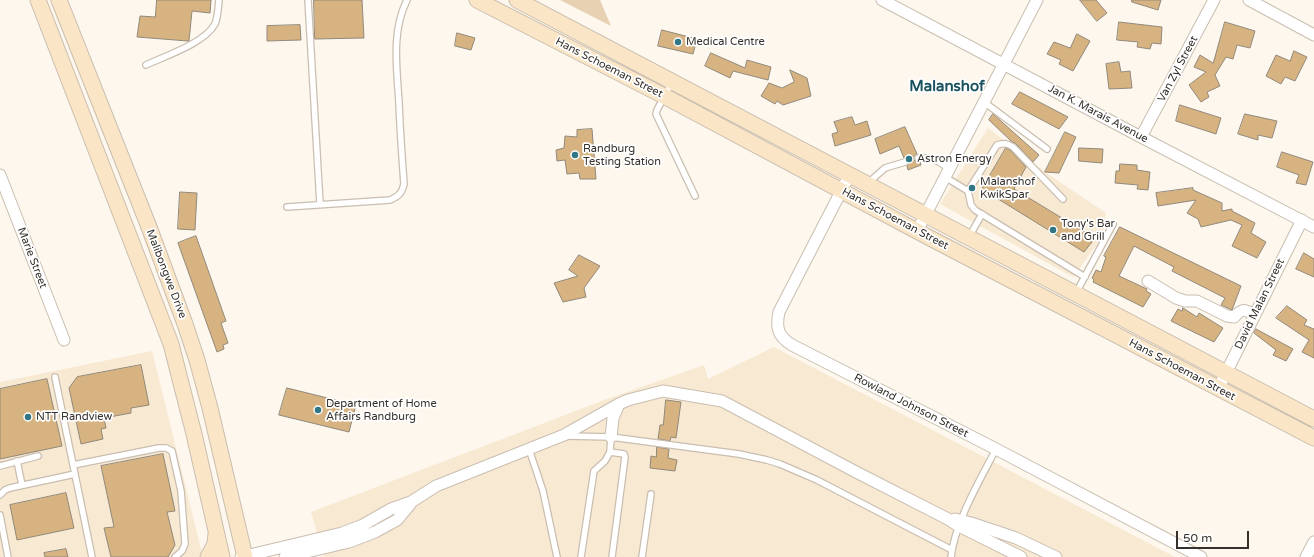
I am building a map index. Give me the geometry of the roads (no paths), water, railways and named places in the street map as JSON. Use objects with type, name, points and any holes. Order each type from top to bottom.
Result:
[{"type":"main road","name":"Malibongwe Drive","points":[[38,0],[168,337],[182,385],[222,557]]},
{"type":"main road","name":"Malibongwe Drive","points":[[59,0],[149,227],[197,360],[210,408],[244,557]]},
{"type":"main road","name":"Hans Schoeman Street","points":[[477,0],[664,96],[917,231],[1314,438]]},
{"type":"main road","name":"Hans Schoeman Street","points":[[517,0],[1314,419]]},
{"type":"main road","points":[[208,557],[215,544],[216,532]]},
{"type":"street","name":"Jan K. Marais Avenue","points":[[882,0],[1141,138],[1314,227]]},
{"type":"street","points":[[917,231],[1037,0]]},
{"type":"street","name":"Van Zyl Street","points":[[1141,138],[1214,0]]},
{"type":"street","points":[[1249,0],[1314,35]]},
{"type":"street","name":"Rowland Johnson Street","points":[[850,174],[779,312],[777,322],[778,331],[786,342],[996,449],[1201,557]]},
{"type":"street","name":"Marie Street","points":[[0,175],[64,340]]},
{"type":"street","name":"David Malan Street","points":[[1218,389],[1302,220]]},
{"type":"street","points":[[1148,281],[1176,298],[1185,301],[1197,301],[1227,316],[1234,317],[1241,310],[1245,310],[1255,315]]},
{"type":"street","points":[[244,557],[342,533],[363,525],[392,509],[411,502],[436,486],[564,435],[619,404],[628,400],[663,391],[722,401],[948,519],[1016,538],[1040,553],[1056,557]]},
{"type":"street","points":[[611,437],[613,418],[619,404]]},
{"type":"street","points":[[285,557],[349,542],[375,532],[397,520],[411,502]]},
{"type":"street","points":[[960,523],[1022,557]]},
{"type":"street","points":[[1306,557],[1314,542]]},
{"type":"lane","points":[[146,65],[192,44],[206,35],[214,26],[217,18],[219,0]]},
{"type":"lane","points":[[308,0],[320,204]]},
{"type":"lane","points":[[287,206],[390,200],[397,197],[402,192],[404,184],[396,55],[397,30],[407,0]]},
{"type":"lane","points":[[672,81],[656,110],[658,118],[695,196]]},
{"type":"lane","points":[[984,102],[1047,150]]},
{"type":"lane","points":[[968,192],[997,145],[1003,143],[1013,147],[1063,199]]},
{"type":"lane","points":[[918,158],[932,158],[936,160],[947,173],[968,192],[970,205],[975,210],[1085,277]]},
{"type":"lane","points":[[868,184],[885,168],[905,162]]},
{"type":"lane","points":[[969,237],[982,214]]},
{"type":"lane","points":[[1076,294],[1113,224]]},
{"type":"lane","points":[[55,377],[92,557]]},
{"type":"lane","points":[[564,435],[611,437],[739,454],[774,462],[801,472],[952,550]]},
{"type":"lane","points":[[581,557],[594,472],[605,461],[610,452],[611,437]]},
{"type":"lane","points":[[73,465],[159,448],[166,448],[172,451],[181,491],[185,544],[182,551],[175,557]]},
{"type":"lane","points":[[529,448],[543,491],[557,557]]},
{"type":"lane","points":[[951,557],[960,523],[996,449]]},
{"type":"lane","points":[[610,452],[624,454],[625,457],[612,557]]},
{"type":"lane","points":[[0,466],[38,456]]},
{"type":"lane","points":[[17,461],[22,485]]},
{"type":"lane","points":[[0,495],[5,490],[22,485],[75,474]]},
{"type":"lane","points":[[642,557],[651,494]]},
{"type":"lane","points":[[0,515],[8,557]]},
{"type":"place","name":"Medical Centre","points":[[678,42]]},
{"type":"place","name":"Randburg Testing Station","points":[[575,155]]},
{"type":"place","name":"Astron Energy","points":[[909,159]]},
{"type":"place","name":"Malanshof KwikSpar","points":[[972,188]]},
{"type":"place","name":"Tony's Bar and Grill","points":[[1053,230]]},
{"type":"place","name":"Department of Home Affairs Randburg","points":[[318,410]]},
{"type":"place","name":"NTT Randview","points":[[28,417]]},
{"type":"district","name":"Malanshof","points":[[947,87]]}]
